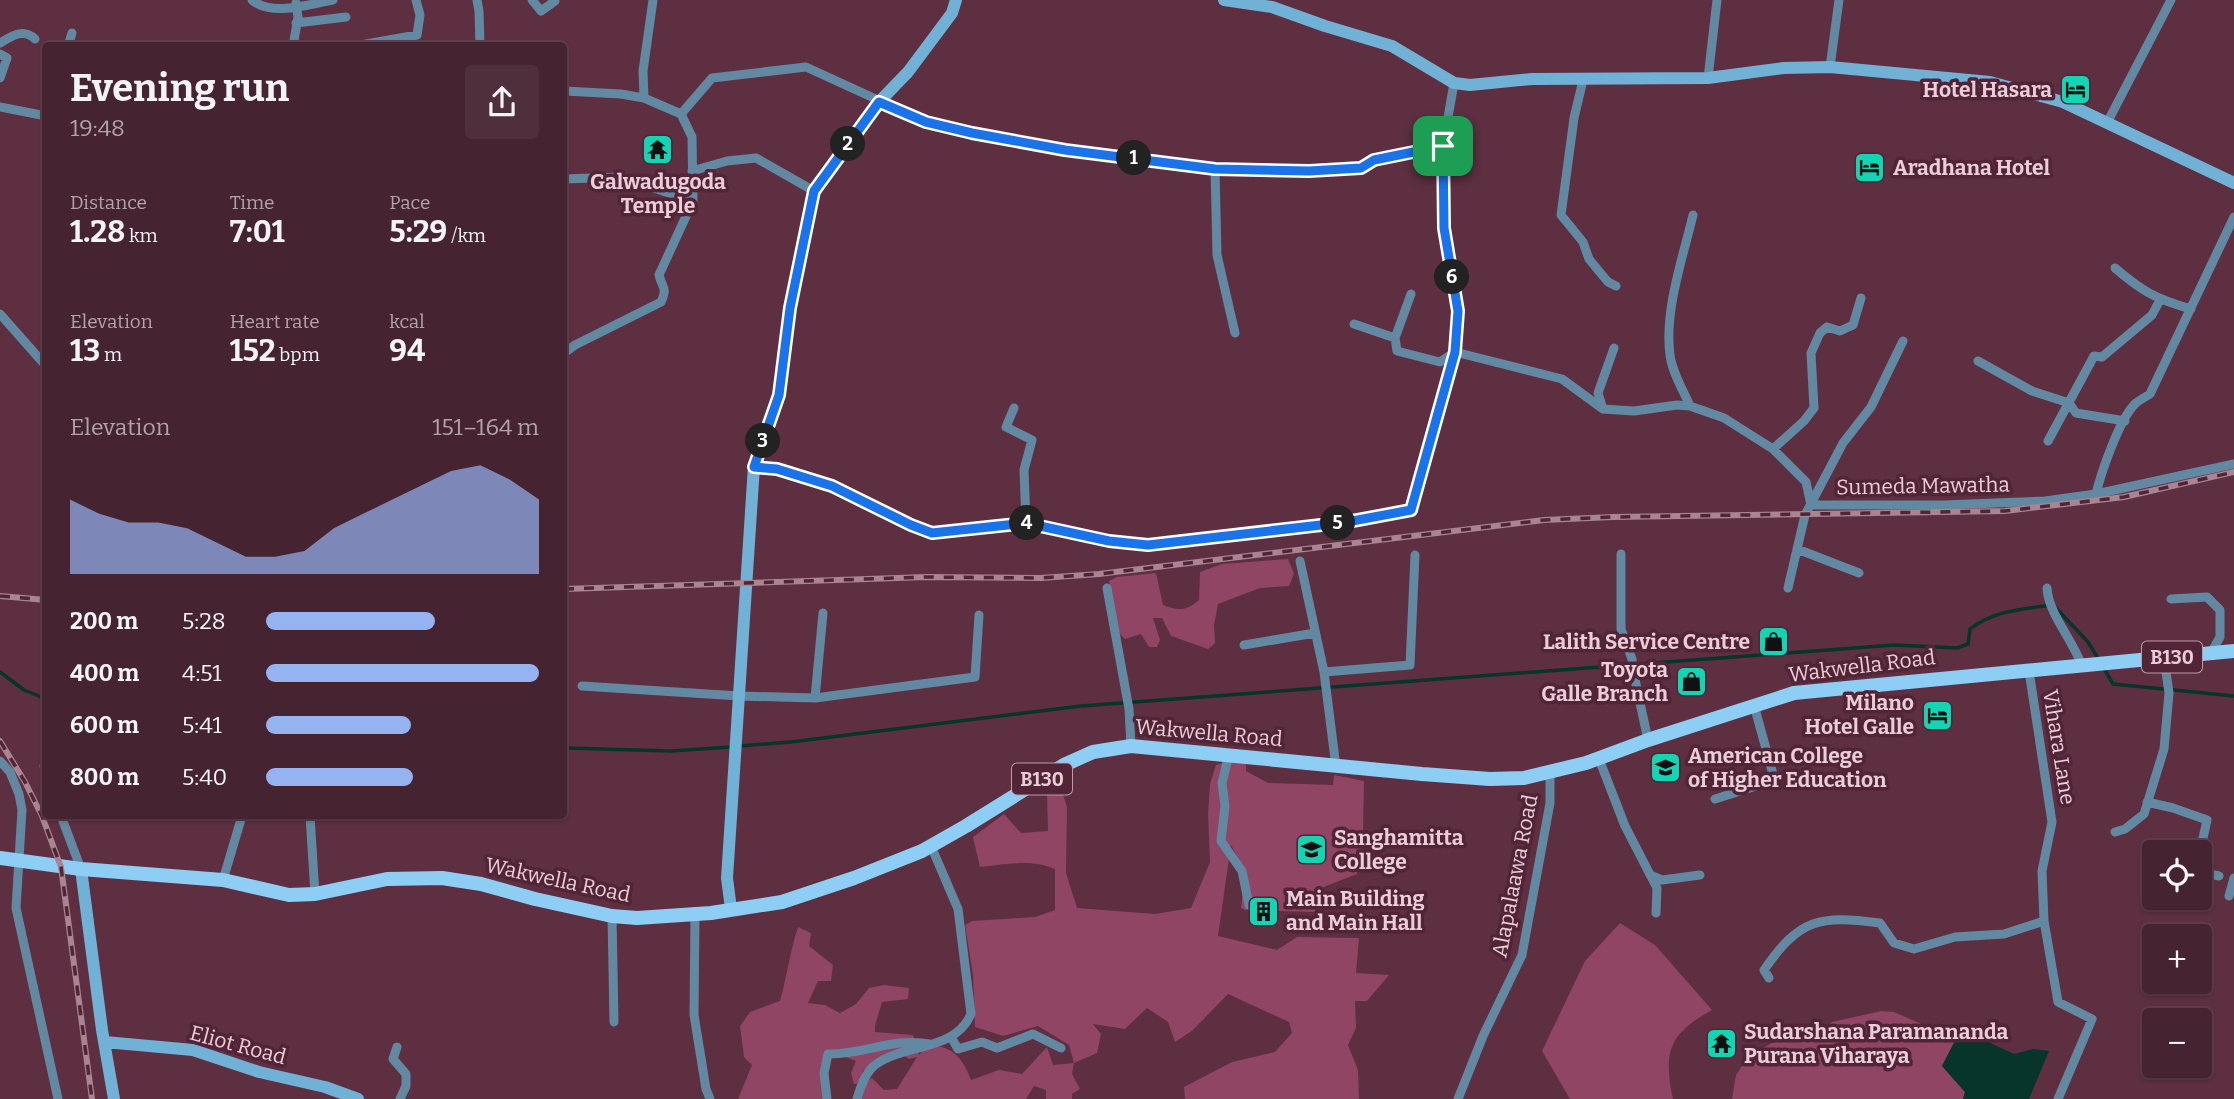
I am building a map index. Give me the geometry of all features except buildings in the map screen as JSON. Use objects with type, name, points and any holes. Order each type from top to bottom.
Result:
[{"type":"main road","name":"Wakwella Road","points":[[0,858],[81,869],[223,880],[289,895],[316,894],[387,879],[442,878],[481,884],[612,916],[637,918],[695,915],[782,902],[854,878],[931,846],[1064,765],[1093,752],[1131,746],[1336,767],[1490,779],[1524,778],[1599,759],[1648,740],[1794,693],[2234,651]]},
{"type":"street","points":[[252,0],[257,4],[279,9],[296,3],[333,0]]},
{"type":"street","points":[[378,42],[417,35],[421,15],[416,0]]},
{"type":"street","points":[[477,0],[480,11],[480,42]]},
{"type":"street","points":[[532,0],[541,11],[555,1]]},
{"type":"street","points":[[644,98],[643,71],[653,0]]},
{"type":"street","points":[[731,909],[727,878],[754,467],[779,395],[790,308],[814,191],[879,102],[908,72],[952,12],[957,0]]},
{"type":"street","points":[[1224,0],[1273,3],[1325,26],[1392,46],[1454,83],[1470,85],[1532,79],[1708,78],[1784,68],[1830,67],[1990,82],[2052,97],[2234,183]]},
{"type":"street","points":[[1708,78],[1717,0]]},
{"type":"street","points":[[1830,67],[1839,0]]},
{"type":"street","points":[[2107,122],[2171,0]]},
{"type":"street","points":[[294,42],[298,17],[296,3]]},
{"type":"street","points":[[296,23],[346,17]]},
{"type":"street","points":[[0,43],[18,33],[30,35],[35,39]]},
{"type":"street","points":[[69,42],[72,33]]},
{"type":"street","points":[[0,54],[8,58],[0,78]]},
{"type":"street","points":[[681,114],[712,78],[806,67],[926,122],[1065,150],[1215,169],[1309,171],[1361,168],[1374,160],[1443,146]]},
{"type":"street","points":[[1583,80],[1574,118],[1562,215],[1583,242],[1589,259],[1608,282],[1616,286]]},
{"type":"street","points":[[754,467],[777,469],[832,486],[932,533],[1026,523],[1109,541],[1148,545],[1347,522],[1411,510],[1455,352],[1458,311],[1444,228],[1443,146],[1454,83]]},
{"type":"street","points":[[567,91],[644,98],[681,114],[692,137],[693,201],[659,275],[665,286],[661,302],[567,351]]},
{"type":"street","points":[[0,107],[42,114]]},
{"type":"street","points":[[692,171],[727,161],[756,158],[814,191]]},
{"type":"street","points":[[1215,169],[1217,255],[1235,333]]},
{"type":"street","points":[[567,179],[621,177],[693,201]]},
{"type":"street","points":[[1690,406],[1670,358],[1669,336],[1674,295],[1693,215]]},
{"type":"street","points":[[2096,494],[2102,469],[2125,421],[2134,405],[2150,394],[2234,217]]},
{"type":"street","points":[[2115,268],[2141,290],[2160,300],[2192,309]]},
{"type":"street","points":[[1411,294],[1395,338],[1397,351],[1440,362],[1455,352],[1562,379],[1602,409]]},
{"type":"street","points":[[1773,449],[1804,421],[1814,408],[1811,353],[1820,333],[1827,327],[1840,331],[1853,325],[1861,298]]},
{"type":"street","points":[[2048,441],[2094,356],[2102,357],[2142,324],[2152,315],[2160,300]]},
{"type":"street","points":[[0,314],[42,361]]},
{"type":"street","points":[[1354,324],[1395,338]]},
{"type":"street","points":[[1788,587],[1805,515],[1843,443],[1871,407],[1903,341]]},
{"type":"street","points":[[1602,409],[1598,393],[1615,348]]},
{"type":"street","points":[[1978,361],[2032,391],[2069,403],[2076,413],[2125,421]]},
{"type":"street","name":"Sumeda Mawatha","points":[[1602,409],[1634,411],[1678,405],[1690,406],[1724,418],[1773,449],[1806,482],[1811,505],[1944,505],[2045,501],[2096,494],[2234,464]]},
{"type":"street","points":[[1014,408],[1006,427],[1032,440],[1024,470],[1026,523]]},
{"type":"street","points":[[1797,549],[1858,573]]},
{"type":"street","points":[[1621,554],[1621,629],[1632,659],[1648,740]]},
{"type":"street","points":[[1324,672],[1410,665],[1415,555]]},
{"type":"street","points":[[1300,561],[1324,672],[1336,767]]},
{"type":"street","points":[[1107,588],[1128,704],[1131,746]]},
{"type":"street","points":[[2048,588],[2050,605],[2076,648],[2082,666]]},
{"type":"street","points":[[2171,599],[2207,597],[2220,610],[2220,637],[2211,653]]},
{"type":"street","points":[[815,698],[823,613]]},
{"type":"street","points":[[582,686],[815,698],[975,677],[979,615]]},
{"type":"street","points":[[1244,645],[1315,633]]},
{"type":"street","points":[[2115,832],[2125,829],[2144,814],[2164,749],[2169,693],[2164,658]]},
{"type":"street","name":"Vihara Lane","points":[[2029,671],[2052,822],[2042,871],[2044,921],[2058,1002],[2092,1019],[2058,1099]]},
{"type":"street","points":[[1715,799],[1772,781],[1774,778],[1754,705]]},
{"type":"street","points":[[1229,754],[1222,783],[1225,806],[1221,841],[1242,871],[1249,905]]},
{"type":"street","points":[[1599,759],[1625,826],[1657,888],[1656,913]]},
{"type":"street","points":[[0,761],[10,772],[22,810],[16,908],[58,1099]]},
{"type":"street","name":"Alapalaawa Road","points":[[1458,1099],[1483,1036],[1522,955],[1550,803],[1550,773]]},
{"type":"street","points":[[2147,802],[2207,820],[2203,840]]},
{"type":"street","points":[[62,819],[81,869],[114,1099]]},
{"type":"street","points":[[223,880],[241,819]]},
{"type":"street","points":[[310,819],[316,894]]},
{"type":"street","points":[[857,1099],[861,1084],[874,1066],[951,1037],[966,1025],[971,1014],[958,909],[931,846]]},
{"type":"street","points":[[1650,874],[1662,880],[1700,875]]},
{"type":"street","points":[[2212,875],[2219,876]]},
{"type":"street","points":[[2229,896],[2234,878]]},
{"type":"street","points":[[695,915],[694,1015],[705,1089],[710,1099]]},
{"type":"street","points":[[612,916],[614,1022]]},
{"type":"street","points":[[1769,978],[1764,970],[1787,939],[1818,920],[1863,920],[1880,923],[1894,943],[1914,949],[1955,937],[2004,934],[2044,921]]},
{"type":"street","points":[[951,1037],[958,1049],[982,1042],[997,1048],[1033,1034],[1061,1048]]},
{"type":"street","points":[[827,1099],[824,1073],[828,1054],[848,1055],[887,1044],[915,1041],[929,1044]]},
{"type":"street","name":"Eliot Road","points":[[105,1042],[192,1050],[248,1069],[325,1087],[358,1099]]},
{"type":"street","points":[[397,1047],[393,1059],[406,1073],[406,1086],[400,1099]]},
{"type":"shaded area","points":[[1288,559],[1294,574],[1289,586],[1260,588],[1218,604],[1214,625],[1215,643],[1208,649],[1171,636],[1162,618],[1153,618],[1160,640],[1157,647],[1149,647],[1141,634],[1125,639],[1117,627],[1112,612],[1109,581],[1117,577],[1156,573],[1163,605],[1182,609],[1199,600],[1200,572],[1222,564]]},
{"type":"shaded area","points":[[1241,758],[1246,764],[1246,771],[1268,783],[1333,785],[1334,775],[1364,781],[1363,833],[1357,874],[1316,890],[1315,912],[1245,910],[1241,908],[1245,872],[1231,845],[1218,936],[1277,950],[1297,937],[1359,938],[1356,973],[1389,975],[1367,1001],[1355,1001],[1356,1028],[1348,1045],[1358,1070],[1359,1099],[1185,1099],[1184,1087],[1232,1062],[1275,1052],[1292,1033],[1289,1022],[1228,994],[1193,1030],[1175,1042],[1168,1022],[1147,1008],[1125,1029],[1093,1024],[1101,1034],[1097,1053],[1074,1063],[1069,1045],[1038,1026],[1003,1036],[975,1027],[973,975],[965,925],[972,921],[1035,917],[1055,910],[1055,869],[1028,863],[980,867],[973,837],[1004,814],[1021,833],[1048,831],[1047,794],[1062,791],[1067,807],[1066,873],[1077,908],[1155,914],[1191,908],[1210,862],[1208,814],[1210,784],[1216,765]]},
{"type":"shaded area","points":[[1620,923],[1655,945],[1712,1010],[1686,1027],[1673,1046],[1669,1068],[1673,1099],[1570,1099],[1542,1051],[1585,961]]},
{"type":"shaded area","points":[[798,927],[811,933],[809,946],[833,965],[831,981],[818,981],[808,1003],[825,1005],[840,1013],[856,1004],[869,988],[884,985],[909,988],[908,999],[882,1002],[875,1032],[913,1035],[919,1055],[929,1044],[951,1051],[964,1065],[971,1080],[999,1070],[1022,1074],[1047,1047],[1053,1065],[1074,1063],[1072,1074],[1080,1089],[1072,1094],[1072,1099],[1046,1099],[1046,1090],[1034,1086],[1026,1099],[857,1099],[861,1084],[854,1084],[851,1073],[856,1061],[830,1051],[825,1065],[828,1099],[738,1099],[752,1065],[744,1057],[740,1026],[750,1012],[780,1001]],"holes":[[[899,1052],[909,1059],[917,1057],[897,1089],[884,1090],[872,1078],[862,1084],[863,1071]]]},
{"type":"shaded area","points":[[1881,1011],[1894,1012],[1956,1039],[1942,1066],[1965,1092],[1963,1099],[1732,1099],[1736,1075],[1749,1056],[1772,1043],[1817,1035],[1832,1022]]},
{"type":"shaded area","points":[[1956,1039],[1988,1042],[2014,1054],[2033,1049],[2049,1051],[2029,1099],[1963,1099],[1965,1092],[1942,1066]]},
{"type":"waterway","points":[[739,746],[1081,706],[1894,645],[1957,648],[1968,644],[1970,629],[1989,618],[2010,611],[2053,605],[2088,642],[2099,660]]},
{"type":"waterway","points":[[2103,667],[2113,684],[2234,696]]},
{"type":"waterway","points":[[0,672],[24,690],[42,697]]},
{"type":"waterway","points":[[567,748],[671,751],[731,747]]},
{"type":"railway","points":[[567,589],[927,577],[1040,578],[1099,574],[1544,520],[2005,511],[2124,497],[2234,472]]},
{"type":"railway","points":[[0,596],[42,600]]},
{"type":"railway","points":[[0,741],[42,816]]},
{"type":"railway","points":[[43,819],[61,867],[92,1099]]},
{"type":"place","name":"Hotel Hasara","points":[[2075,90]]},
{"type":"place","name":"Galwadugoda Temple","points":[[658,150]]},
{"type":"place","name":"Aradhana Hotel","points":[[1870,168]]},
{"type":"place","name":"Lalith Service Centre","points":[[1773,642]]},
{"type":"place","name":"Toyota Galle Branch","points":[[1691,682]]},
{"type":"place","name":"Milano Hotel Galle","points":[[1937,715]]},
{"type":"place","name":"American College of Higher Education","points":[[1665,768]]},
{"type":"place","name":"Sanghamitta College","points":[[1311,850]]},
{"type":"place","name":"Main Building and Main Hall","points":[[1263,911]]},
{"type":"place","name":"Sudarshana Paramananda Purana Viharaya","points":[[1721,1044]]},
{"type":"route","points":[[879,102],[926,122],[972,133],[1065,150],[1215,169],[1309,171],[1361,168],[1374,160],[1443,146],[1444,228],[1458,311],[1455,352],[1411,510],[1347,522],[1148,545],[1109,541],[1026,523],[932,533],[832,486],[777,469],[754,467],[779,395],[790,308],[814,191],[879,102]]}]
